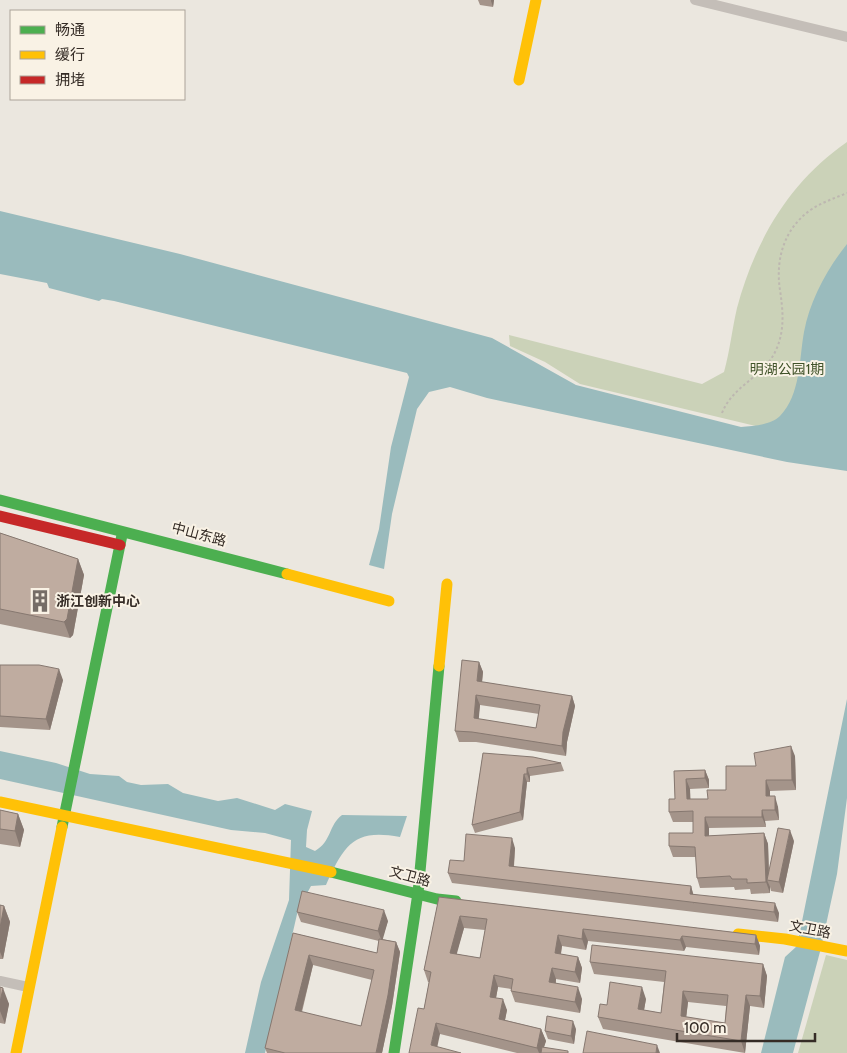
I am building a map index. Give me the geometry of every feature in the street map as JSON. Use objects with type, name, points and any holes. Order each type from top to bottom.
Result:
[{"type":"street","points":[[519,80],[536,0]]},
{"type":"street","points":[[694,0],[847,36]]},
{"type":"street","name":"中山东路","points":[[0,500],[123,530],[389,601]]},
{"type":"street","points":[[0,516],[120,545]]},
{"type":"street","points":[[16,1053],[123,530]]},
{"type":"street","points":[[394,1053],[418,893],[447,584]]},
{"type":"street","name":"文卫路","points":[[0,802],[314,868],[437,899],[466,902]]},
{"type":"street","name":"文卫路","points":[[727,932],[785,939],[847,952]]},
{"type":"street","points":[[0,981],[28,987]]},
{"type":"path","points":[[722,413],[727,402],[736,391],[770,362],[776,350],[782,331],[783,308],[778,274],[780,256],[786,237],[797,222],[812,209],[847,193]]},
{"type":"green space","name":"明湖公园1期","points":[[847,142],[847,448],[580,384],[545,362],[510,346],[509,335],[702,384],[724,372],[737,308],[754,259],[764,237],[791,194],[826,158]]},
{"type":"green space","points":[[826,955],[847,960],[847,1053],[798,1053]]},
{"type":"water","points":[[0,211],[180,254],[492,338],[576,385],[741,427],[772,421],[780,416],[787,407],[796,387],[804,332],[810,308],[826,274],[847,244],[847,471],[787,462],[487,398],[450,387],[429,392],[417,409],[392,514],[384,569],[369,565],[379,529],[391,447],[409,377],[407,373],[114,301],[102,299],[99,301],[49,288],[47,283],[0,274]]},
{"type":"water","points":[[847,699],[847,798],[837,874],[821,948],[793,1053],[761,1053],[785,957],[797,946]]},
{"type":"water","points":[[0,751],[56,763],[90,774],[119,776],[127,782],[141,785],[168,784],[183,793],[218,801],[237,798],[275,810],[285,804],[312,811],[307,830],[306,847],[315,851],[324,843],[334,824],[342,815],[407,816],[400,837],[372,835],[361,838],[345,850],[326,885],[311,886],[298,910],[265,1053],[245,1053],[261,982],[289,900],[291,840],[265,833],[231,830],[0,779]]},
{"type":"building","name":"浙江创新中心","points":[[0,533],[78,559],[67,619],[64,622],[0,609]]},
{"type":"building","points":[[462,660],[479,662],[477,681],[572,696],[563,732],[562,746],[455,731]],"holes":[[[476,695],[540,705],[536,728],[474,718]]]},
{"type":"building","points":[[0,665],[39,665],[59,669],[46,719],[0,716]]},
{"type":"building","points":[[791,746],[792,780],[766,780],[766,796],[775,796],[775,810],[762,810],[762,817],[705,817],[705,836],[764,833],[766,882],[747,883],[747,879],[732,879],[730,876],[697,878],[695,847],[669,846],[669,833],[693,833],[693,811],[669,812],[669,799],[675,799],[674,771],[705,770],[705,778],[686,779],[687,799],[708,799],[707,790],[726,790],[726,766],[756,766],[754,753]]},
{"type":"building","points":[[483,753],[533,757],[561,763],[527,768],[527,774],[524,774],[520,812],[472,825]]},
{"type":"building","points":[[0,810],[18,814],[15,831],[0,829]]},
{"type":"building","points":[[778,828],[790,830],[779,882],[767,880]]},
{"type":"building","points":[[466,834],[512,838],[509,866],[691,886],[690,894],[775,903],[774,912],[448,873],[450,860],[464,861]]},
{"type":"building","points":[[302,891],[384,910],[378,931],[297,912]]},
{"type":"building","points":[[439,897],[756,935],[755,944],[682,936],[680,940],[583,929],[582,939],[558,935],[555,953],[578,957],[575,972],[552,968],[549,982],[578,987],[575,1002],[511,991],[513,979],[494,975],[490,997],[503,999],[499,1019],[541,1029],[537,1048],[436,1023],[431,1045],[461,1053],[409,1053],[418,1008],[424,1009],[431,972],[424,970]],"holes":[[[460,916],[487,919],[480,958],[450,953]]]},
{"type":"building","points":[[0,905],[4,906],[0,928]]},
{"type":"building","points":[[293,933],[377,953],[379,939],[396,942],[388,995],[376,1053],[285,1053],[265,1048]],"holes":[[[309,955],[374,970],[361,1026],[295,1010]]]},
{"type":"building","points":[[592,945],[763,964],[760,996],[746,995],[741,1041],[598,1017],[600,1004],[607,1005],[610,982],[642,987],[638,1009],[661,1013],[666,971],[590,962]],"holes":[[[683,991],[728,995],[725,1023],[681,1016]]]},
{"type":"building","points":[[0,987],[3,988],[0,1002]]},
{"type":"building","points":[[547,1016],[573,1021],[571,1036],[545,1031]]},
{"type":"building","points":[[587,1031],[657,1045],[656,1053],[583,1053]]},
{"type":"building","points":[[542,1047],[568,1051],[568,1053],[541,1053]]},
{"type":"traffic: fast","points":[[0,500],[287,574]]},
{"type":"traffic: fast","points":[[62,827],[122,535]]},
{"type":"traffic: fast","points":[[394,1053],[418,893],[439,666]]},
{"type":"traffic: fast","points":[[331,872],[437,899],[456,901]]},
{"type":"traffic: slow","points":[[519,80],[536,0]]},
{"type":"traffic: slow","points":[[287,574],[389,601]]},
{"type":"traffic: slow","points":[[439,666],[447,584]]},
{"type":"traffic: slow","points":[[0,802],[331,872]]},
{"type":"traffic: slow","points":[[16,1053],[62,827]]},
{"type":"traffic: slow","points":[[738,934],[785,939],[847,951]]},
{"type":"traffic: jam","points":[[0,516],[120,545]]},
{"type":"place","name":"浙江创新中心","points":[[40,601]]}]
